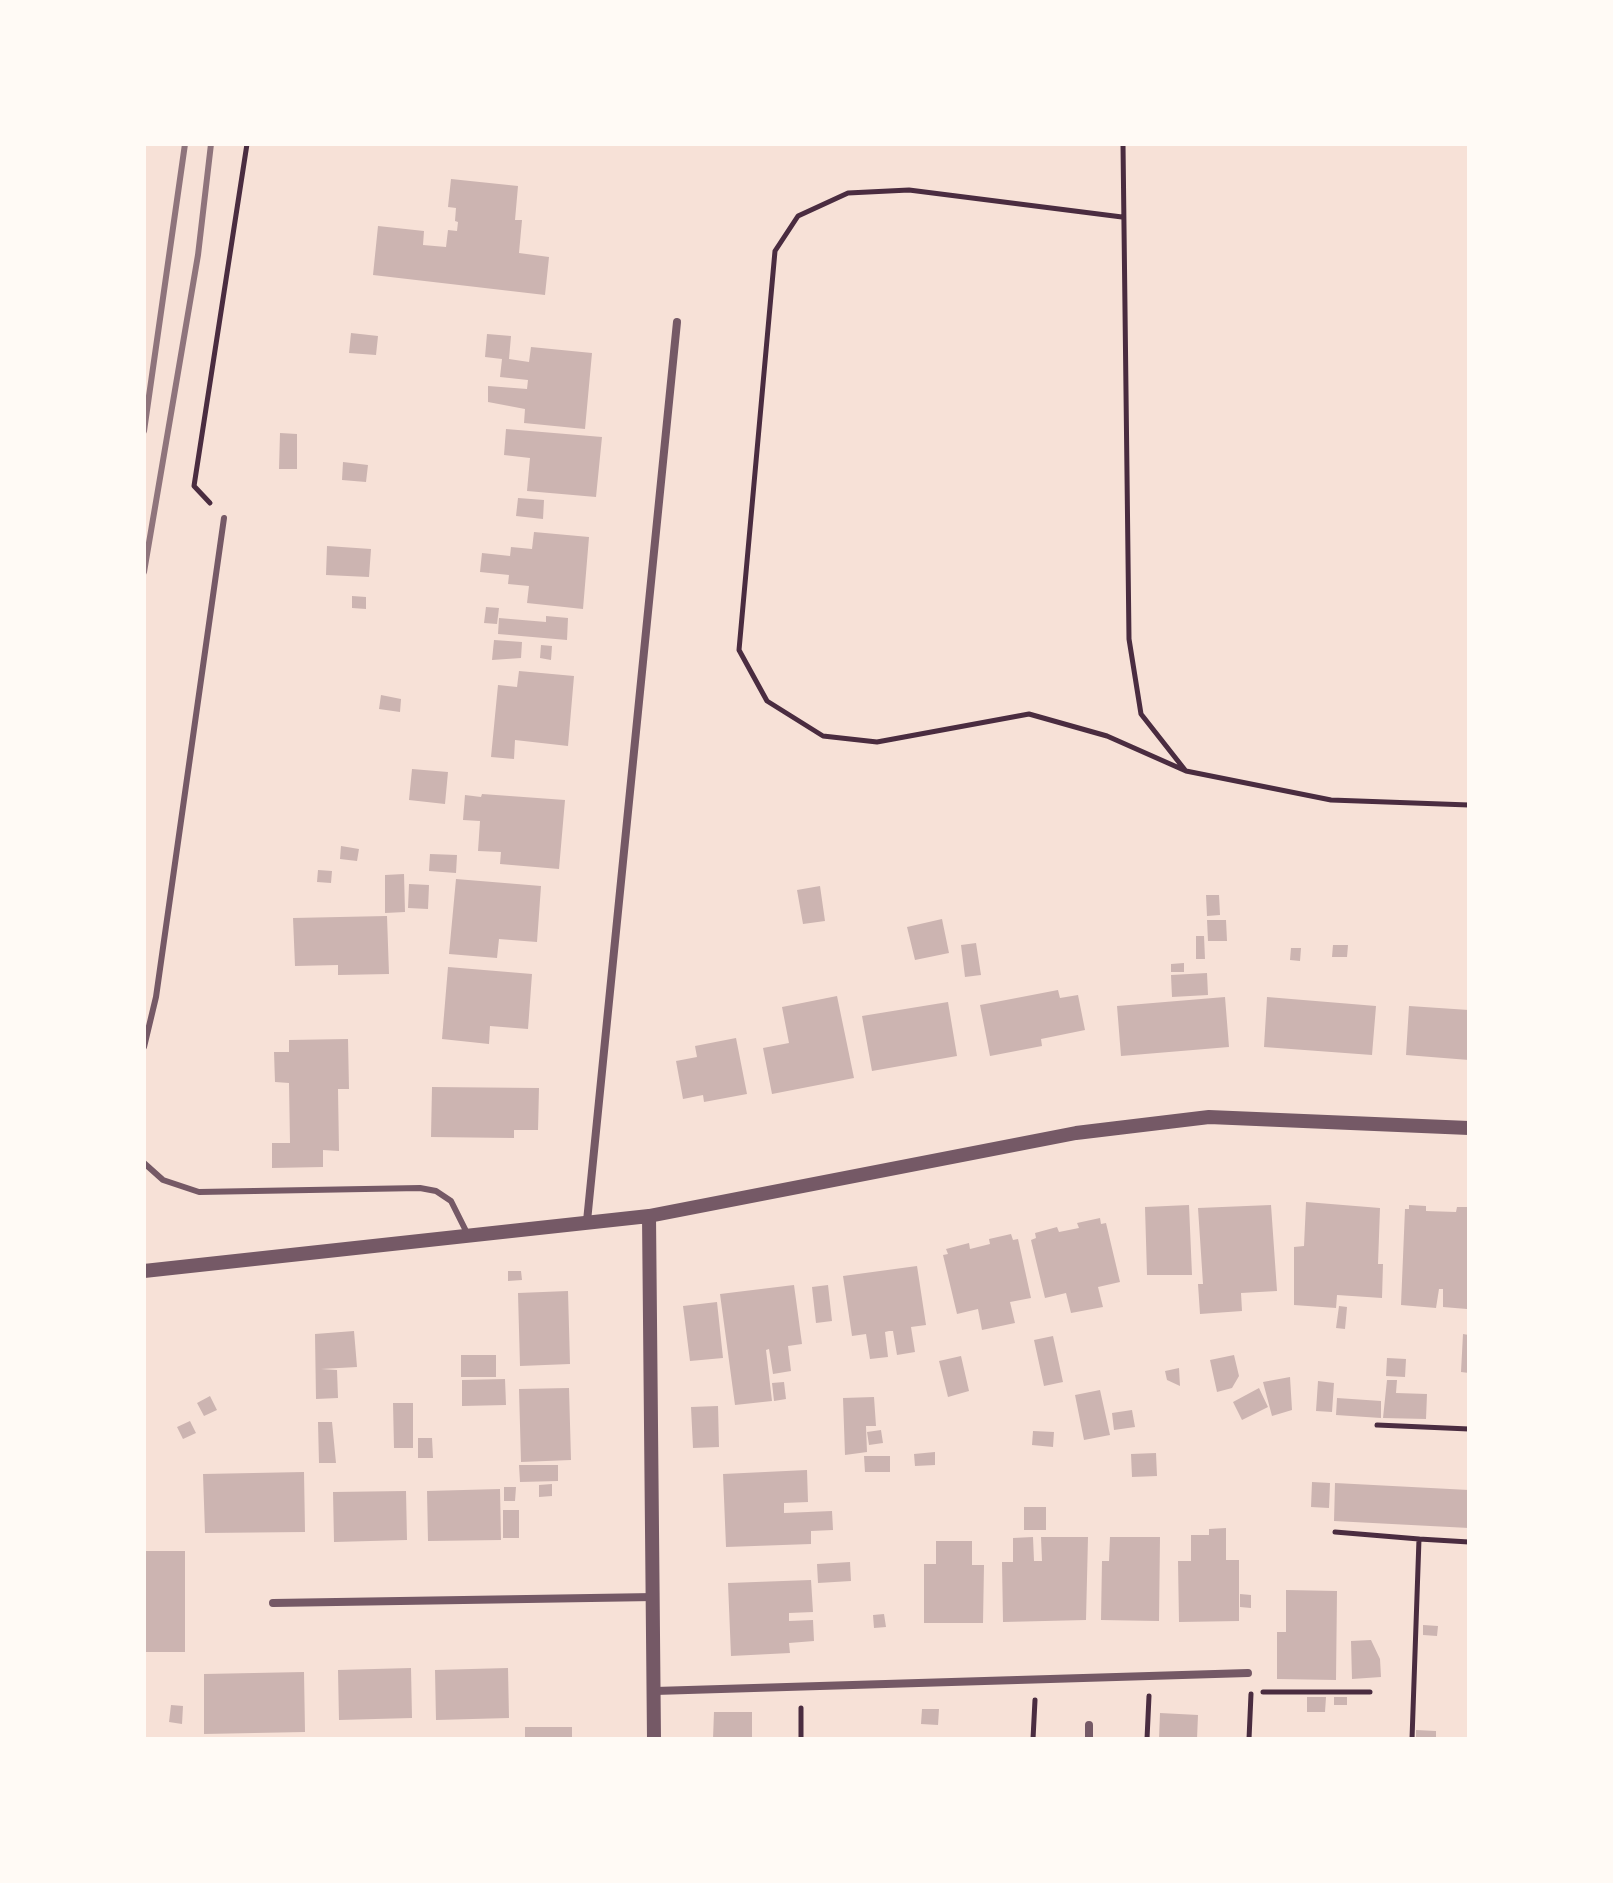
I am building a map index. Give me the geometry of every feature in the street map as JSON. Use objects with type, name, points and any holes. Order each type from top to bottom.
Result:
[{"type":"street","points":[[587,1221],[677,322]]},
{"type":"street","points":[[144,1271],[649,1216],[1076,1133],[1209,1117],[1469,1128]]},
{"type":"street","points":[[649,1216],[654,1739]]},
{"type":"street","points":[[273,1603],[654,1597]]},
{"type":"street","points":[[655,1691],[1248,1673]]},
{"type":"street","points":[[1089,1725],[1089,1739]]},
{"type":"lane","points":[[144,1047],[156,997],[224,518]]},
{"type":"lane","points":[[144,1163],[163,1180],[199,1192],[420,1188],[436,1191],[451,1201],[468,1236]]},
{"type":"path","points":[[224,518],[194,486],[247,144]]},
{"type":"path","points":[[1123,144],[1129,639],[1141,714],[1186,771]]},
{"type":"path","points":[[1122,217],[909,190],[848,193],[798,216],[775,251],[739,650],[767,701],[823,736],[877,742],[1029,714],[1107,736],[1186,771],[1331,800],[1469,805]]},
{"type":"path","points":[[1377,1425],[1469,1429]]},
{"type":"path","points":[[1335,1532],[1469,1542]]},
{"type":"path","points":[[1412,1739],[1419,1539]]},
{"type":"path","points":[[1248,1673],[1251,1692],[1249,1739]]},
{"type":"path","points":[[1147,1739],[1150,1675]]},
{"type":"path","points":[[1033,1739],[1036,1679]]},
{"type":"path","points":[[1251,1692],[1370,1692]]},
{"type":"building","points":[[451,179],[518,186],[515,220],[522,220],[519,253],[549,257],[545,295],[373,275],[378,226],[424,231],[423,245],[446,247],[448,230],[457,231],[458,222],[455,221],[456,208],[448,207]]},
{"type":"building","points":[[351,333],[378,336],[376,355],[349,353]]},
{"type":"building","points":[[487,334],[511,336],[509,359],[529,362],[531,347],[592,353],[585,429],[524,423],[525,409],[488,402],[488,386],[527,389],[528,380],[500,377],[502,359],[485,357]]},
{"type":"building","points":[[506,429],[602,437],[596,497],[527,491],[530,458],[504,455]]},
{"type":"building","points":[[280,433],[297,434],[297,469],[279,469]]},
{"type":"building","points":[[343,462],[368,465],[366,482],[342,480]]},
{"type":"building","points":[[518,498],[544,500],[543,519],[516,516]]},
{"type":"building","points":[[534,532],[589,537],[583,609],[527,603],[529,586],[508,584],[509,575],[480,572],[482,553],[510,556],[511,547],[532,549]]},
{"type":"building","points":[[327,546],[371,549],[369,577],[326,575]]},
{"type":"building","points":[[352,596],[366,597],[366,609],[352,608]]},
{"type":"building","points":[[486,607],[499,608],[497,624],[484,623]]},
{"type":"building","points":[[546,616],[568,618],[567,640],[498,634],[499,618],[546,622]]},
{"type":"building","points":[[494,640],[522,642],[521,658],[492,660]]},
{"type":"building","points":[[541,645],[552,646],[551,660],[540,658]]},
{"type":"building","points":[[519,671],[574,676],[568,746],[515,740],[514,759],[491,757],[498,685],[517,687]]},
{"type":"building","points":[[381,695],[401,699],[400,712],[379,709]]},
{"type":"building","points":[[412,769],[448,772],[445,804],[409,800]]},
{"type":"building","points":[[482,794],[565,800],[559,869],[500,864],[501,852],[478,851],[480,821],[463,820],[465,795],[481,797]]},
{"type":"building","points":[[341,846],[359,849],[357,861],[340,859]]},
{"type":"building","points":[[430,854],[457,855],[456,873],[429,871]]},
{"type":"building","points":[[318,870],[332,871],[331,883],[317,882]]},
{"type":"building","points":[[404,874],[405,912],[385,913],[385,875]]},
{"type":"building","points":[[456,879],[541,886],[537,942],[499,939],[497,958],[449,954]]},
{"type":"building","points":[[409,884],[429,885],[428,909],[408,908]]},
{"type":"building","points":[[820,886],[825,921],[803,924],[797,890]]},
{"type":"building","points":[[1206,895],[1219,895],[1220,915],[1207,916]]},
{"type":"building","points":[[387,916],[389,974],[338,975],[338,965],[295,966],[293,918]]},
{"type":"building","points":[[942,919],[949,953],[915,960],[907,927]]},
{"type":"building","points":[[1207,920],[1226,920],[1227,941],[1208,941]]},
{"type":"building","points":[[1196,936],[1204,936],[1205,959],[1196,959]]},
{"type":"building","points":[[976,943],[981,975],[965,977],[961,945]]},
{"type":"building","points":[[1333,945],[1348,945],[1347,957],[1332,957]]},
{"type":"building","points":[[1291,948],[1301,948],[1300,961],[1290,960]]},
{"type":"building","points":[[1184,963],[1184,972],[1171,972],[1171,964]]},
{"type":"building","points":[[448,967],[532,974],[528,1029],[490,1026],[489,1044],[442,1039]]},
{"type":"building","points":[[1207,973],[1208,995],[1172,997],[1171,975]]},
{"type":"building","points":[[1058,990],[1060,998],[1078,995],[1085,1030],[1041,1039],[1042,1046],[990,1056],[980,1005]]},
{"type":"building","points":[[837,996],[854,1078],[772,1094],[763,1048],[789,1043],[782,1007]]},
{"type":"building","points":[[1225,997],[1229,1047],[1121,1056],[1117,1006]]},
{"type":"building","points":[[1267,997],[1376,1006],[1372,1055],[1264,1047]]},
{"type":"building","points":[[948,1002],[957,1056],[872,1071],[862,1016]]},
{"type":"building","points":[[1409,1006],[1469,1010],[1469,1060],[1406,1055]]},
{"type":"building","points":[[736,1038],[747,1094],[704,1102],[703,1095],[683,1099],[676,1061],[697,1057],[695,1046]]},
{"type":"building","points":[[348,1039],[349,1089],[338,1089],[339,1151],[323,1150],[323,1167],[272,1168],[272,1143],[290,1143],[289,1083],[275,1082],[274,1052],[289,1052],[289,1040]]},
{"type":"building","points":[[432,1087],[539,1088],[538,1130],[514,1130],[514,1138],[431,1137]]},
{"type":"building","points":[[1306,1202],[1380,1208],[1378,1264],[1383,1264],[1382,1298],[1337,1295],[1336,1308],[1294,1305],[1294,1247],[1304,1246]]},
{"type":"building","points":[[1189,1205],[1192,1275],[1147,1275],[1145,1207]]},
{"type":"building","points":[[1271,1205],[1277,1291],[1241,1293],[1242,1311],[1200,1314],[1198,1284],[1203,1284],[1198,1208]]},
{"type":"building","points":[[1409,1205],[1426,1206],[1426,1211],[1456,1212],[1457,1207],[1469,1207],[1467,1309],[1443,1307],[1443,1289],[1439,1289],[1436,1308],[1401,1305],[1405,1209],[1409,1209]]},
{"type":"building","points":[[1100,1218],[1101,1224],[1106,1223],[1120,1282],[1098,1287],[1103,1307],[1071,1313],[1066,1293],[1045,1298],[1031,1240],[1036,1238],[1035,1233],[1057,1227],[1059,1232],[1079,1228],[1077,1223]]},
{"type":"building","points":[[1011,1234],[1013,1240],[1018,1239],[1031,1298],[1010,1302],[1015,1323],[982,1330],[978,1309],[957,1314],[943,1255],[948,1254],[946,1249],[969,1243],[970,1249],[990,1244],[989,1239]]},
{"type":"building","points":[[917,1266],[926,1325],[911,1327],[915,1352],[897,1355],[893,1331],[889,1331],[885,1332],[888,1357],[870,1359],[866,1334],[852,1336],[843,1276]]},
{"type":"building","points":[[508,1271],[521,1271],[522,1280],[508,1281]]},
{"type":"building","points":[[794,1285],[802,1344],[788,1346],[791,1371],[773,1374],[769,1349],[766,1350],[772,1401],[735,1405],[720,1294]]},
{"type":"building","points":[[828,1285],[832,1321],[816,1323],[812,1287]]},
{"type":"building","points":[[568,1291],[570,1364],[520,1366],[518,1293]]},
{"type":"building","points":[[717,1302],[723,1358],[690,1361],[683,1306]]},
{"type":"building","points":[[1339,1306],[1347,1307],[1345,1329],[1336,1328]]},
{"type":"building","points":[[354,1331],[357,1367],[321,1369],[337,1370],[338,1398],[316,1399],[315,1334]]},
{"type":"building","points":[[1463,1334],[1469,1335],[1469,1373],[1461,1372]]},
{"type":"building","points":[[1053,1336],[1063,1382],[1044,1386],[1034,1340]]},
{"type":"building","points":[[461,1355],[496,1355],[496,1377],[461,1377]]},
{"type":"building","points":[[1234,1355],[1239,1376],[1232,1388],[1217,1392],[1210,1360]]},
{"type":"building","points":[[961,1356],[969,1391],[948,1397],[939,1361]]},
{"type":"building","points":[[1387,1358],[1406,1359],[1405,1377],[1386,1376]]},
{"type":"building","points":[[1179,1368],[1180,1386],[1167,1380],[1165,1371]]},
{"type":"building","points":[[1290,1377],[1292,1410],[1272,1416],[1263,1382]]},
{"type":"building","points":[[505,1379],[506,1405],[462,1406],[462,1380]]},
{"type":"building","points":[[1387,1380],[1397,1380],[1396,1393],[1427,1394],[1426,1419],[1383,1418]]},
{"type":"building","points":[[1318,1381],[1334,1383],[1332,1412],[1316,1411]]},
{"type":"building","points":[[784,1382],[786,1399],[774,1401],[772,1383]]},
{"type":"building","points":[[569,1388],[571,1460],[521,1462],[519,1389]]},
{"type":"building","points":[[1259,1388],[1268,1407],[1242,1420],[1233,1402]]},
{"type":"building","points":[[1100,1390],[1110,1435],[1084,1440],[1075,1395]]},
{"type":"building","points":[[210,1396],[217,1410],[204,1416],[197,1403]]},
{"type":"building","points":[[874,1397],[876,1426],[866,1426],[867,1452],[845,1455],[843,1398]]},
{"type":"building","points":[[1337,1398],[1381,1401],[1381,1418],[1336,1415]]},
{"type":"building","points":[[393,1403],[413,1403],[413,1448],[394,1448]]},
{"type":"building","points":[[718,1406],[719,1447],[693,1448],[691,1407]]},
{"type":"building","points":[[1132,1410],[1135,1427],[1114,1430],[1112,1413]]},
{"type":"building","points":[[190,1421],[196,1433],[183,1439],[177,1427]]},
{"type":"building","points":[[318,1422],[332,1422],[336,1463],[319,1463]]},
{"type":"building","points":[[881,1430],[883,1443],[869,1445],[867,1432]]},
{"type":"building","points":[[1033,1431],[1054,1432],[1053,1447],[1032,1445]]},
{"type":"building","points":[[418,1438],[432,1438],[433,1458],[418,1458]]},
{"type":"building","points":[[935,1452],[935,1465],[915,1466],[914,1454]]},
{"type":"building","points":[[1156,1453],[1157,1476],[1132,1477],[1131,1454]]},
{"type":"building","points":[[864,1456],[890,1456],[890,1472],[865,1472]]},
{"type":"building","points":[[519,1465],[558,1465],[558,1481],[520,1482]]},
{"type":"building","points":[[807,1470],[808,1502],[784,1503],[784,1513],[832,1511],[833,1530],[811,1531],[811,1544],[726,1547],[723,1474]]},
{"type":"building","points":[[304,1472],[305,1532],[205,1533],[203,1474]]},
{"type":"building","points":[[1312,1482],[1330,1483],[1329,1508],[1311,1507]]},
{"type":"building","points":[[1335,1483],[1469,1490],[1469,1528],[1334,1521]]},
{"type":"building","points":[[552,1484],[552,1496],[539,1497],[539,1485]]},
{"type":"building","points":[[504,1487],[516,1487],[515,1501],[504,1501]]},
{"type":"building","points":[[500,1489],[501,1540],[428,1541],[427,1491]]},
{"type":"building","points":[[406,1491],[407,1540],[334,1542],[333,1492]]},
{"type":"building","points":[[1024,1507],[1046,1507],[1046,1530],[1024,1530]]},
{"type":"building","points":[[503,1510],[519,1510],[519,1538],[503,1538]]},
{"type":"building","points":[[1226,1528],[1226,1560],[1239,1560],[1239,1621],[1179,1622],[1178,1561],[1191,1561],[1191,1535],[1209,1535],[1209,1529]]},
{"type":"building","points":[[1033,1537],[1034,1561],[1042,1561],[1041,1537],[1088,1537],[1086,1620],[1003,1622],[1002,1562],[1013,1562],[1013,1538]]},
{"type":"building","points":[[1110,1537],[1160,1537],[1159,1621],[1101,1620],[1102,1561],[1109,1561]]},
{"type":"building","points":[[936,1541],[972,1541],[972,1565],[984,1565],[983,1623],[924,1623],[924,1564],[936,1564]]},
{"type":"building","points":[[144,1551],[185,1551],[185,1652],[144,1652]]},
{"type":"building","points":[[850,1562],[851,1581],[818,1583],[817,1564]]},
{"type":"building","points":[[811,1580],[813,1612],[789,1613],[789,1621],[813,1620],[814,1641],[789,1643],[790,1653],[731,1656],[728,1583]]},
{"type":"building","points":[[1286,1590],[1337,1591],[1336,1680],[1277,1679],[1277,1632],[1286,1632]]},
{"type":"building","points":[[1240,1594],[1251,1595],[1251,1608],[1240,1607]]},
{"type":"building","points":[[884,1614],[886,1627],[874,1628],[873,1615]]},
{"type":"building","points":[[1423,1625],[1438,1626],[1437,1636],[1423,1635]]},
{"type":"building","points":[[1371,1640],[1380,1659],[1381,1677],[1352,1679],[1351,1641]]},
{"type":"building","points":[[411,1668],[412,1718],[339,1720],[338,1670]]},
{"type":"building","points":[[508,1668],[509,1718],[436,1720],[435,1670]]},
{"type":"building","points":[[304,1672],[305,1732],[204,1734],[204,1674]]},
{"type":"building","points":[[1307,1697],[1326,1697],[1325,1712],[1307,1712]]},
{"type":"building","points":[[1334,1697],[1347,1697],[1347,1705],[1334,1705]]},
{"type":"building","points":[[171,1705],[183,1706],[182,1724],[169,1722]]},
{"type":"building","points":[[922,1709],[939,1709],[938,1725],[921,1724]]},
{"type":"building","points":[[714,1712],[752,1712],[752,1739],[713,1739]]},
{"type":"building","points":[[1160,1713],[1198,1715],[1197,1739],[1159,1739]]},
{"type":"building","points":[[525,1727],[572,1727],[572,1739],[525,1739]]},
{"type":"building","points":[[1416,1730],[1436,1731],[1436,1739],[1416,1739]]},
{"type":"railway","points":[[144,431],[185,144]]},
{"type":"railway","points":[[144,572],[198,255],[211,144]]}]
